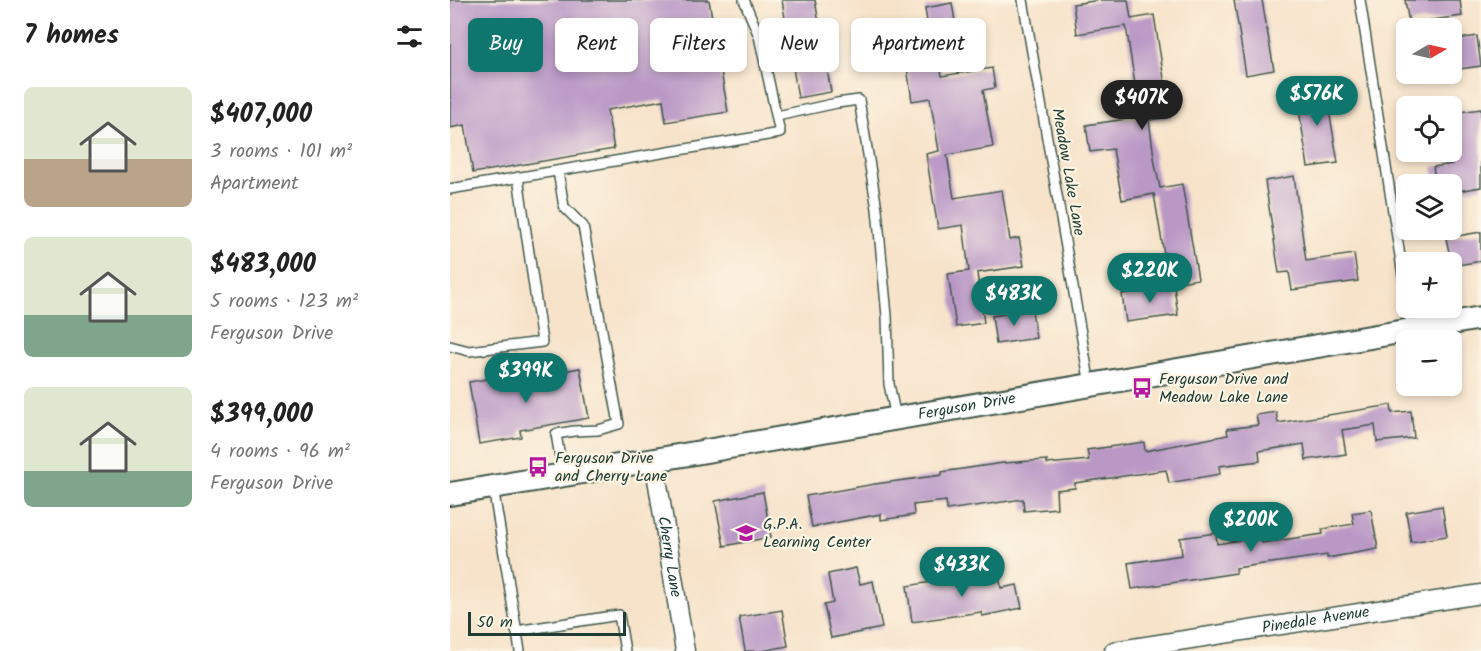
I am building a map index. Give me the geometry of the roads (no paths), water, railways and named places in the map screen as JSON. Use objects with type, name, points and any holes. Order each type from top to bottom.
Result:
[{"type":"street","name":"Ferguson Drive","points":[[450,494],[1090,385],[1410,319],[1481,318]]},
{"type":"street","name":"Cherry Lane","points":[[654,460],[686,651]]},
{"type":"street","name":"Pinedale Avenue","points":[[1114,651],[1481,594]]},
{"type":"lane","points":[[450,189],[780,133],[759,36],[744,0]]},
{"type":"lane","name":"Meadow Lake Lane","points":[[1023,0],[1090,385]]},
{"type":"lane","points":[[1360,0],[1399,252]]},
{"type":"lane","points":[[777,116],[859,100],[877,209],[887,316],[889,384],[896,418]]},
{"type":"lane","points":[[558,171],[564,207],[583,226],[619,424],[598,430],[556,434],[563,475]]},
{"type":"lane","points":[[450,346],[469,351],[542,342],[519,177]]},
{"type":"lane","points":[[493,487],[520,651]]},
{"type":"lane","points":[[516,631],[619,615],[625,651]]},
{"type":"place","name":"Ferguson Drive and Meadow Lake Lane","points":[[1142,388]]},
{"type":"place","name":"Ferguson Drive and Cherry Lane","points":[[538,467]]},
{"type":"place","name":"G.P.A. Learning Center","points":[[746,533]]}]
